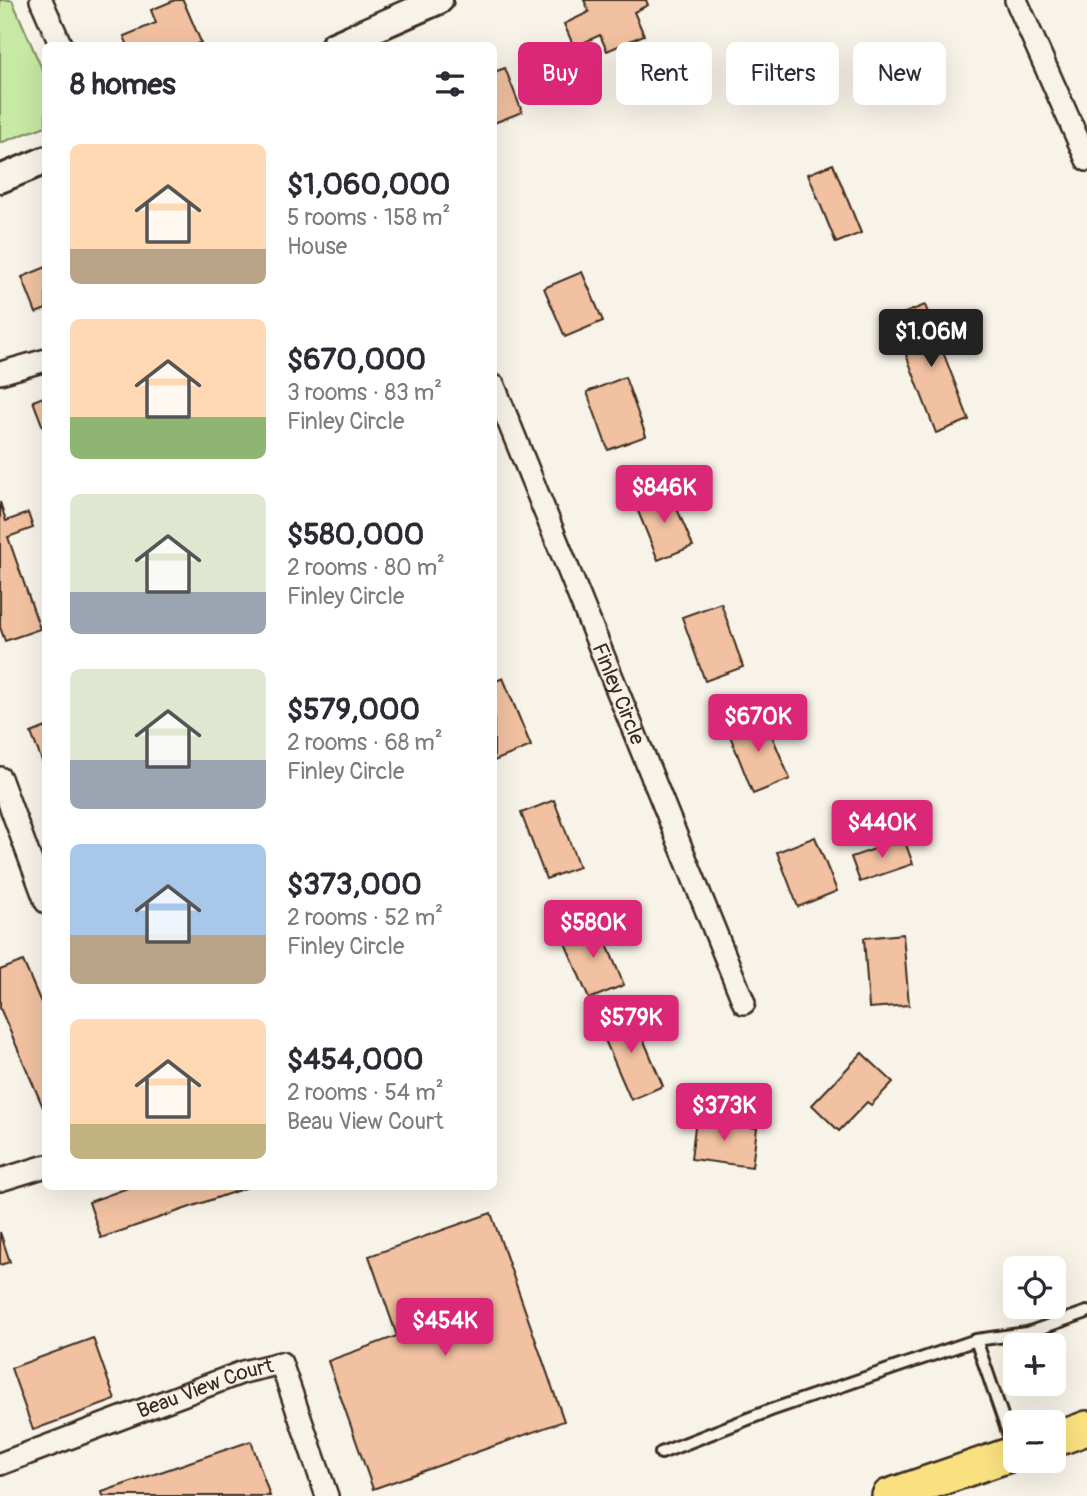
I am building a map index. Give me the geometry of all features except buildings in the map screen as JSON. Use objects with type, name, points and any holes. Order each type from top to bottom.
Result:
[{"type":"main road","points":[[1066,1436],[1087,1428]]},
{"type":"main road","points":[[889,1496],[1003,1457]]},
{"type":"street","points":[[41,0],[59,42]]},
{"type":"street","points":[[349,42],[439,0]]},
{"type":"street","points":[[1016,0],[1087,160]]},
{"type":"street","points":[[0,178],[42,162]]},
{"type":"street","points":[[0,373],[42,361]]},
{"type":"street","name":"Finley Circle","points":[[497,393],[744,1003]]},
{"type":"street","points":[[0,778],[42,891]]},
{"type":"street","points":[[0,1180],[42,1167]]},
{"type":"street","name":"Beau View Court","points":[[0,1464],[243,1373],[281,1363],[327,1496]]},
{"type":"lane","points":[[661,1453],[771,1410],[976,1340],[1027,1333],[1087,1312]]},
{"type":"lane","points":[[976,1340],[1003,1418]]},
{"type":"green space","points":[[0,0],[12,0],[42,69],[42,127],[0,143]]}]
